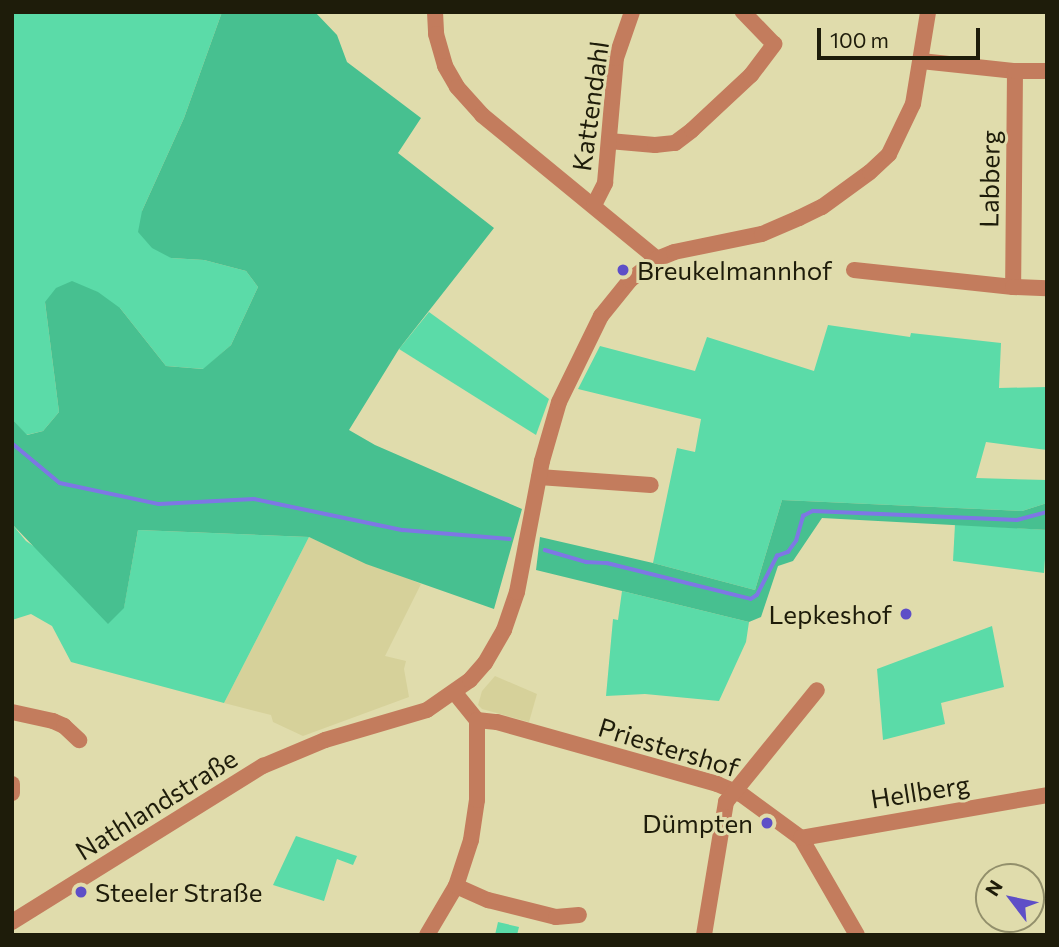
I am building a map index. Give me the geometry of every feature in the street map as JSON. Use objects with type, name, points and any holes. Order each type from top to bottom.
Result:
[{"type":"street","points":[[435,12],[436,34],[445,66],[457,87],[482,115],[594,205],[657,260]]},
{"type":"street","name":"Kattendahl","points":[[594,205],[605,183],[616,58],[632,12]]},
{"type":"street","points":[[609,141],[655,145],[675,143],[751,75],[774,44],[743,12]]},
{"type":"street","name":"Nathlandstraße","points":[[14,917],[240,778],[325,740],[404,719],[455,693],[485,663],[504,630],[520,579],[539,477],[558,402],[601,316],[630,280],[657,260],[674,251],[762,234],[779,227],[822,207],[870,172],[889,154],[913,104],[928,12]]},
{"type":"street","points":[[921,61],[1015,71],[1047,71]]},
{"type":"street","name":"Labberg","points":[[1013,287],[1015,71]]},
{"type":"street","points":[[854,270],[1013,287],[1047,288]]},
{"type":"street","points":[[539,477],[651,485]]},
{"type":"street","points":[[704,935],[725,807],[735,790],[817,690]]},
{"type":"street","points":[[427,935],[456,886],[476,818],[477,720],[455,693]]},
{"type":"street","points":[[12,712],[53,721],[64,726],[79,740]]},
{"type":"street","name":"Priestershof","points":[[477,720],[498,722],[735,790],[802,838],[857,935]]},
{"type":"street","points":[[12,785],[12,793]]},
{"type":"street","name":"Hellberg","points":[[802,838],[1047,795]]},
{"type":"street","points":[[456,886],[488,900],[556,917],[579,915]]},
{"type":"shaded area","points":[[309,537],[421,584],[385,656],[406,661],[404,669],[409,697],[303,736],[273,722],[271,715],[224,703]]},
{"type":"shaded area","points":[[495,676],[537,694],[529,722],[482,709],[478,705],[482,691]]},
{"type":"green space","points":[[12,12],[222,12],[184,118],[142,211],[171,258],[204,260],[246,271],[258,287],[231,345],[204,369],[166,366],[120,308],[45,302],[59,412],[43,431],[26,435],[12,419]]},
{"type":"green space","points":[[222,12],[315,12],[337,35],[347,62],[421,118],[398,153],[494,228],[399,349],[349,430],[375,445],[522,509],[494,609],[366,564],[309,537],[138,530],[124,608],[108,624],[12,524],[12,419],[27,435],[43,431],[59,412],[45,302],[56,288],[72,281],[98,292],[120,308],[166,366],[203,369],[231,345],[258,287],[246,271],[204,260],[171,258],[152,248],[138,232],[142,211],[184,118]]},
{"type":"green space","points":[[429,312],[549,399],[536,435],[399,349]]},
{"type":"green space","points":[[828,325],[910,337],[911,333],[1001,343],[999,388],[1047,387],[1047,450],[986,442],[976,478],[1047,480],[1047,503],[1022,511],[782,500],[755,590],[653,563],[677,448],[695,452],[701,419],[578,389],[600,346],[695,371],[707,337],[814,371]]},
{"type":"green space","points":[[782,500],[1022,511],[1047,503],[1047,530],[822,518],[793,561],[778,566],[761,617],[749,622],[536,570],[540,537],[755,590]]},
{"type":"green space","points":[[12,524],[26,541],[124,607],[138,530],[309,537],[224,703],[71,662],[52,626],[31,614],[12,620]]},
{"type":"green space","points":[[955,524],[1047,530],[1044,573],[953,561]]},
{"type":"green space","points":[[622,591],[749,622],[746,642],[719,701],[645,694],[606,696],[613,619],[618,620]]},
{"type":"green space","points":[[992,626],[1004,687],[941,703],[945,724],[883,740],[877,669]]},
{"type":"green space","points":[[296,836],[357,856],[353,865],[337,859],[324,901],[273,885]]},
{"type":"green space","points":[[498,922],[519,927],[517,935],[495,935]]},
{"type":"waterway","points":[[12,443],[60,483],[159,504],[254,499],[403,530],[510,539]]},
{"type":"waterway","points":[[545,550],[586,562],[607,563],[751,599],[757,595],[777,556],[788,552],[796,541],[803,516],[813,511],[1017,520],[1047,512]]},
{"type":"place","name":"Breukelmannhof","points":[[623,270]]},
{"type":"place","name":"Lepkeshof","points":[[906,614]]},
{"type":"place","name":"Dümpten","points":[[767,823]]},
{"type":"place","name":"Steeler Straße","points":[[81,892]]}]
